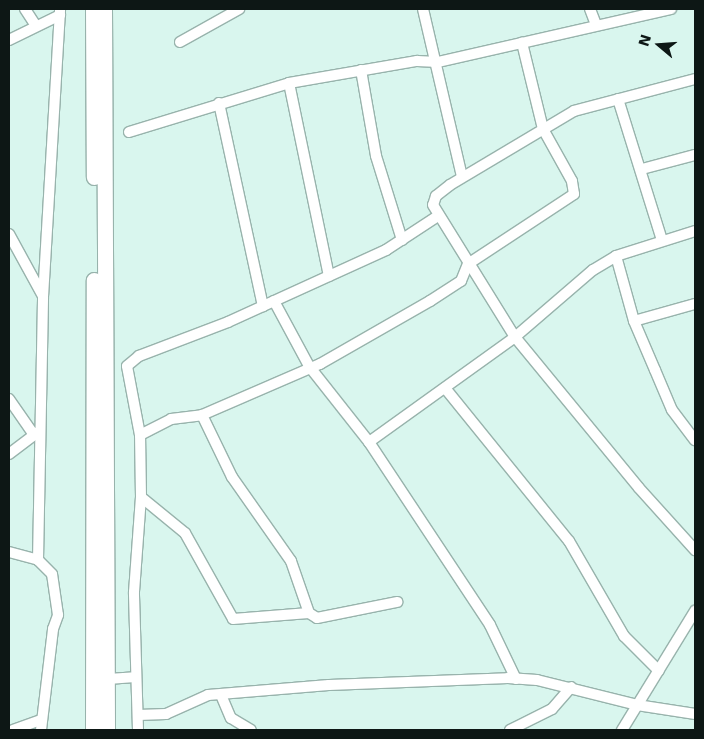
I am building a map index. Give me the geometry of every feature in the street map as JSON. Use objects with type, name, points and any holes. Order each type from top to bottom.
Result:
[{"type":"highway","points":[[92,730],[93,9]]},
{"type":"highway","points":[[104,9],[108,730]]},
{"type":"street","points":[[24,9],[36,26]]},
{"type":"street","points":[[180,42],[224,12],[239,9]]},
{"type":"street","points":[[423,9],[438,62],[462,177]]},
{"type":"street","points":[[590,9],[596,25]]},
{"type":"street","points":[[128,132],[156,126],[219,103],[288,83],[417,61],[438,62],[669,9]]},
{"type":"street","points":[[9,40],[60,12]]},
{"type":"street","points":[[38,560],[36,433],[60,12]]},
{"type":"street","points":[[140,435],[172,419],[202,415],[309,366],[320,364],[454,286],[461,281],[468,264],[574,194],[572,181],[543,129],[522,43]]},
{"type":"street","points":[[361,70],[376,156],[402,240]]},
{"type":"street","points":[[695,79],[574,111],[462,177],[436,196],[433,205],[438,216],[515,337],[639,488],[695,550]]},
{"type":"street","points":[[288,83],[329,276]]},
{"type":"street","points":[[618,98],[642,169],[662,240]]},
{"type":"street","points":[[219,103],[263,306]]},
{"type":"street","points":[[642,169],[695,154]]},
{"type":"street","points":[[138,730],[134,592],[141,497],[140,435],[127,366],[140,356],[263,306],[329,276],[402,240],[438,216]]},
{"type":"street","points":[[369,442],[515,337],[593,270],[616,256],[695,231]]},
{"type":"street","points":[[9,234],[43,297]]},
{"type":"street","points":[[616,256],[634,321],[672,410],[695,440]]},
{"type":"street","points":[[274,301],[309,366],[369,442],[490,624],[516,678]]},
{"type":"street","points":[[634,321],[695,304]]},
{"type":"street","points":[[445,388],[569,541],[624,636],[659,670]]},
{"type":"street","points":[[9,399],[36,433]]},
{"type":"street","points":[[202,415],[232,476],[291,561],[309,613]]},
{"type":"street","points":[[9,454],[36,433]]},
{"type":"street","points":[[141,497],[185,533],[233,619],[309,613],[317,618],[397,602]]},
{"type":"street","points":[[9,552],[38,560],[52,574],[58,615],[40,725],[13,730]]},
{"type":"street","points":[[622,730],[695,611]]},
{"type":"street","points":[[108,679],[135,677]]},
{"type":"street","points":[[138,715],[166,714],[200,696],[329,685],[516,678],[571,687],[637,705],[695,714]]},
{"type":"street","points":[[510,730],[552,710],[571,687]]},
{"type":"street","points":[[221,695],[231,718],[251,730]]}]
